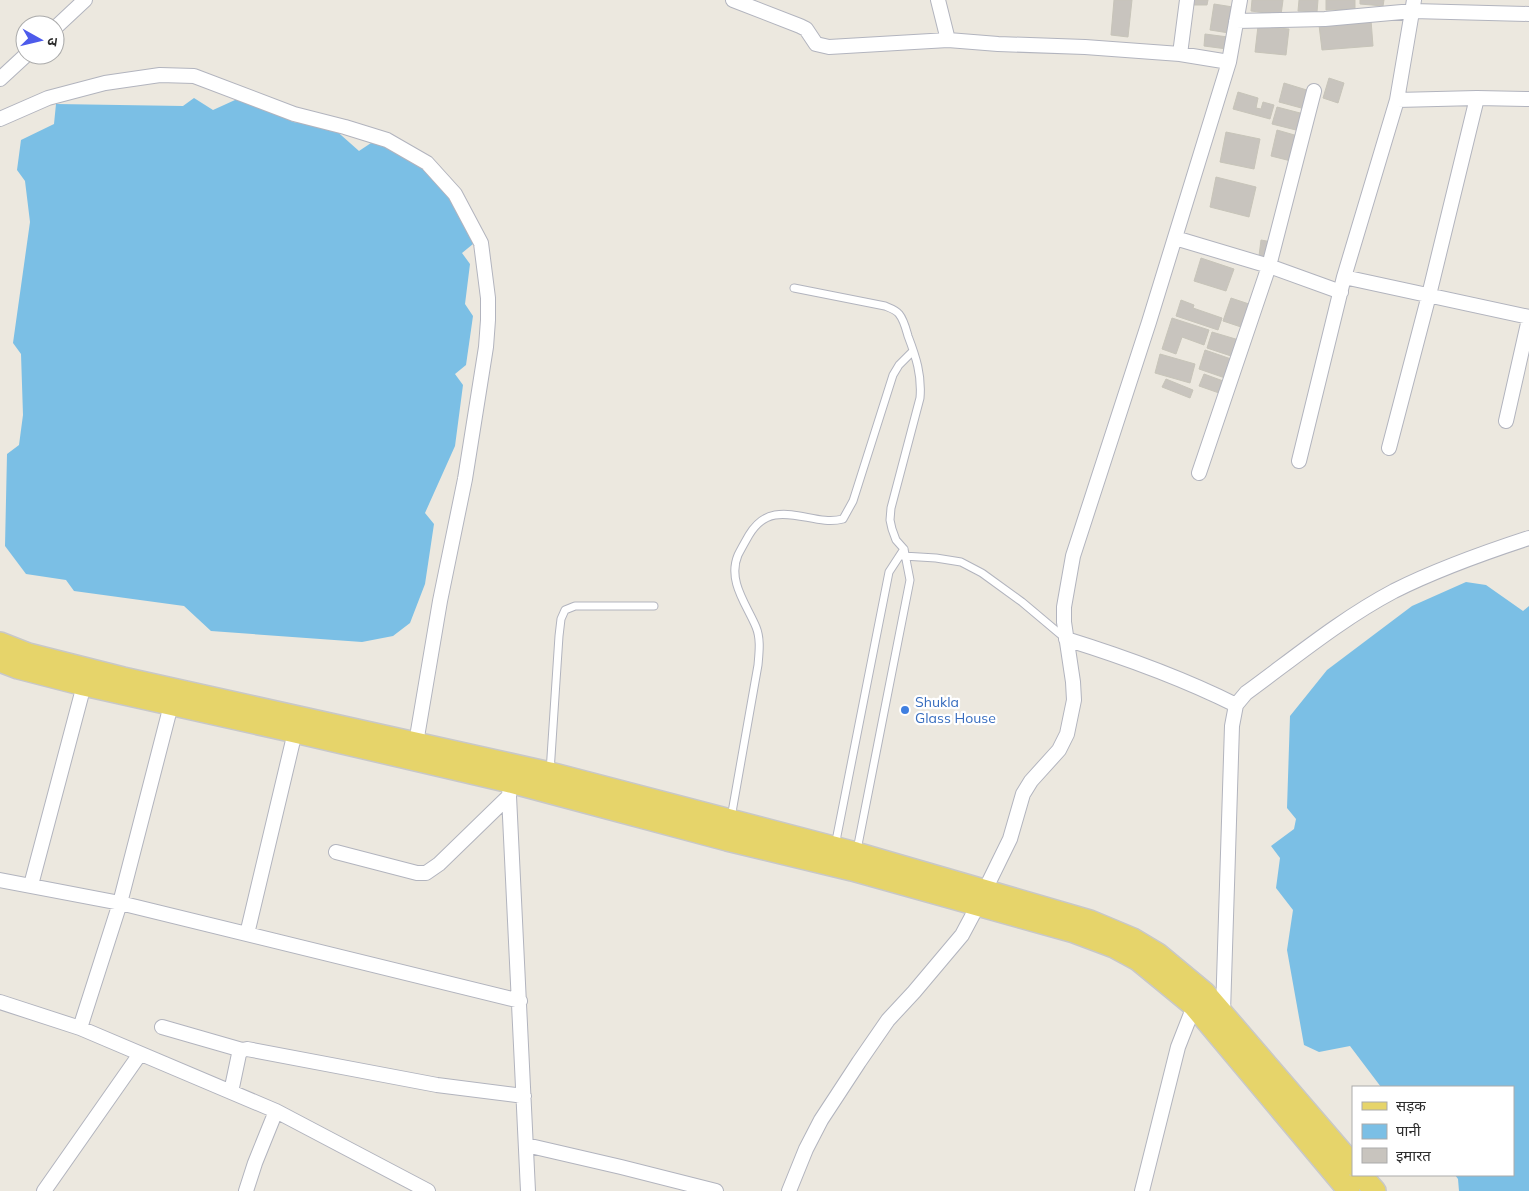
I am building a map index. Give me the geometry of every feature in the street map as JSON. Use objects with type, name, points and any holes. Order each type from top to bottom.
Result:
[{"type":"main road","points":[[0,643],[28,654],[123,678],[416,743],[511,781],[550,773],[729,830]]},
{"type":"main road","points":[[0,661],[18,668],[170,705],[729,830],[854,861],[982,897],[1090,921],[1133,939],[1158,954],[1352,1164]]},
{"type":"main road","points":[[1218,1020],[1349,1191]]},
{"type":"main road","points":[[1362,1176],[1375,1191]]},
{"type":"street","points":[[65,19],[85,0]]},
{"type":"street","points":[[733,0],[800,26],[806,29],[816,44],[828,47],[948,40],[1180,54],[1229,62]]},
{"type":"street","points":[[938,0],[948,40]]},
{"type":"street","points":[[1180,54],[1187,0]]},
{"type":"street","points":[[789,1191],[806,1149],[821,1120],[848,1079],[888,1020],[962,935],[1010,840],[1023,794],[1031,781],[1059,750],[1067,734],[1074,700],[1064,622],[1064,607],[1074,556],[1149,322],[1229,62],[1240,0]]},
{"type":"street","points":[[1236,21],[1325,18],[1413,5],[1529,14]]},
{"type":"street","points":[[1299,461],[1344,277],[1396,100],[1413,5]]},
{"type":"street","points":[[0,79],[15,65]]},
{"type":"street","points":[[0,119],[48,98],[105,83],[160,74],[194,76],[294,114],[345,126],[387,140],[427,162],[455,194],[481,243],[488,298],[488,320],[486,347],[465,479],[440,601],[416,743]]},
{"type":"street","points":[[1199,473],[1269,266],[1288,186],[1314,91]]},
{"type":"street","points":[[1389,448],[1477,98]]},
{"type":"street","points":[[1396,100],[1529,99]]},
{"type":"street","points":[[1174,238],[1269,266],[1341,292]]},
{"type":"street","points":[[1344,277],[1529,318],[1506,421]]},
{"type":"street","points":[[1218,1020],[1232,726],[1236,705],[1246,693],[1350,618],[1393,592],[1461,562],[1529,538]]},
{"type":"street","points":[[1066,639],[1198,686],[1236,705]]},
{"type":"street","points":[[31,886],[84,685]]},
{"type":"street","points":[[80,1028],[120,903],[170,705]]},
{"type":"street","points":[[247,934],[295,732]]},
{"type":"street","points":[[336,852],[426,873],[439,864],[511,781]]},
{"type":"street","points":[[511,781],[528,1191]]},
{"type":"street","points":[[0,880],[120,903],[520,1001]]},
{"type":"street","points":[[1142,1191],[1178,1047],[1200,999]]},
{"type":"street","points":[[0,1002],[80,1028],[276,1111],[428,1191]]},
{"type":"street","points":[[162,1027],[242,1050],[252,1049],[437,1085],[524,1096]]},
{"type":"street","points":[[231,1092],[237,1059],[242,1050]]},
{"type":"street","points":[[44,1191],[140,1054]]},
{"type":"street","points":[[246,1191],[276,1111]]},
{"type":"street","points":[[526,1145],[716,1191]]},
{"type":"lane","points":[[794,288],[886,306],[894,310],[899,314],[904,323],[919,368],[921,384],[920,398],[891,508],[890,520],[896,540],[903,554],[910,580],[854,861]]},
{"type":"lane","points":[[729,830],[758,665],[759,641],[756,628],[737,588],[735,571],[737,556],[753,529],[764,518],[785,514],[822,521],[834,522],[843,520],[853,501],[893,374],[913,351]]},
{"type":"lane","points":[[903,554],[961,562],[982,573],[1022,602],[1066,639]]},
{"type":"lane","points":[[833,856],[889,572],[903,554]]},
{"type":"lane","points":[[550,773],[559,636],[561,619],[565,610],[575,606],[654,606]]},
{"type":"water","points":[[246,95],[293,122],[332,127],[359,151],[371,143],[401,147],[438,173],[467,213],[473,244],[462,253],[470,264],[465,304],[473,316],[466,365],[455,374],[463,385],[455,446],[425,513],[434,524],[425,584],[410,623],[393,636],[362,642],[211,631],[184,606],[74,591],[66,580],[26,574],[5,546],[7,454],[19,445],[23,415],[21,354],[13,343],[30,222],[25,181],[17,170],[21,140],[54,124],[56,104],[183,106],[194,98],[213,110]]},
{"type":"water","points":[[1466,582],[1486,585],[1523,611],[1529,606],[1529,1191],[1459,1191],[1458,1179],[1456,1176],[1514,1176],[1514,1086],[1380,1086],[1350,1046],[1319,1052],[1304,1045],[1287,950],[1293,910],[1276,888],[1280,858],[1271,846],[1294,829],[1296,819],[1287,808],[1290,716],[1327,670],[1412,606]]},
{"type":"building","points":[[1114,0],[1132,0],[1128,37],[1111,35]]},
{"type":"building","points":[[1190,0],[1208,0],[1207,5],[1189,5]]},
{"type":"building","points":[[1252,0],[1283,0],[1281,15],[1251,11]]},
{"type":"building","points":[[1299,0],[1318,0],[1317,12],[1298,11]]},
{"type":"building","points":[[1326,0],[1355,0],[1355,9],[1326,10]]},
{"type":"building","points":[[1360,0],[1384,0],[1383,6],[1360,4]]},
{"type":"building","points":[[1214,4],[1233,7],[1229,33],[1210,30]]},
{"type":"building","points":[[1371,20],[1373,46],[1322,50],[1319,25]]},
{"type":"building","points":[[1258,26],[1289,29],[1286,55],[1255,52]]},
{"type":"building","points":[[1205,34],[1228,37],[1227,49],[1204,46]]},
{"type":"building","points":[[1329,78],[1344,83],[1338,103],[1323,98]]},
{"type":"building","points":[[1284,83],[1310,91],[1305,109],[1279,102]]},
{"type":"building","points":[[1238,92],[1258,98],[1256,108],[1261,109],[1263,102],[1274,105],[1270,119],[1233,109]]},
{"type":"building","points":[[1277,107],[1304,114],[1300,131],[1272,124]]},
{"type":"building","points":[[1277,130],[1298,136],[1291,161],[1271,156]]},
{"type":"building","points":[[1226,132],[1260,139],[1254,169],[1220,162]]},
{"type":"building","points":[[1216,177],[1256,187],[1249,217],[1210,207]]},
{"type":"building","points":[[1261,240],[1272,242],[1270,258],[1259,256]]},
{"type":"building","points":[[1201,258],[1234,269],[1226,291],[1194,281]]},
{"type":"building","points":[[1231,298],[1252,305],[1244,328],[1223,321]]},
{"type":"building","points":[[1181,300],[1194,305],[1193,308],[1222,318],[1218,330],[1176,316]]},
{"type":"building","points":[[1172,318],[1209,330],[1204,345],[1182,337],[1176,354],[1162,349]]},
{"type":"building","points":[[1212,332],[1239,340],[1234,357],[1207,348]]},
{"type":"building","points":[[1205,350],[1234,360],[1228,379],[1199,369]]},
{"type":"building","points":[[1160,354],[1195,364],[1190,383],[1155,373]]},
{"type":"building","points":[[1204,374],[1226,382],[1222,394],[1199,386]]},
{"type":"building","points":[[1166,379],[1193,390],[1190,398],[1162,387]]},
{"type":"place","name":"Shukla Glass House","points":[[905,710]]}]
